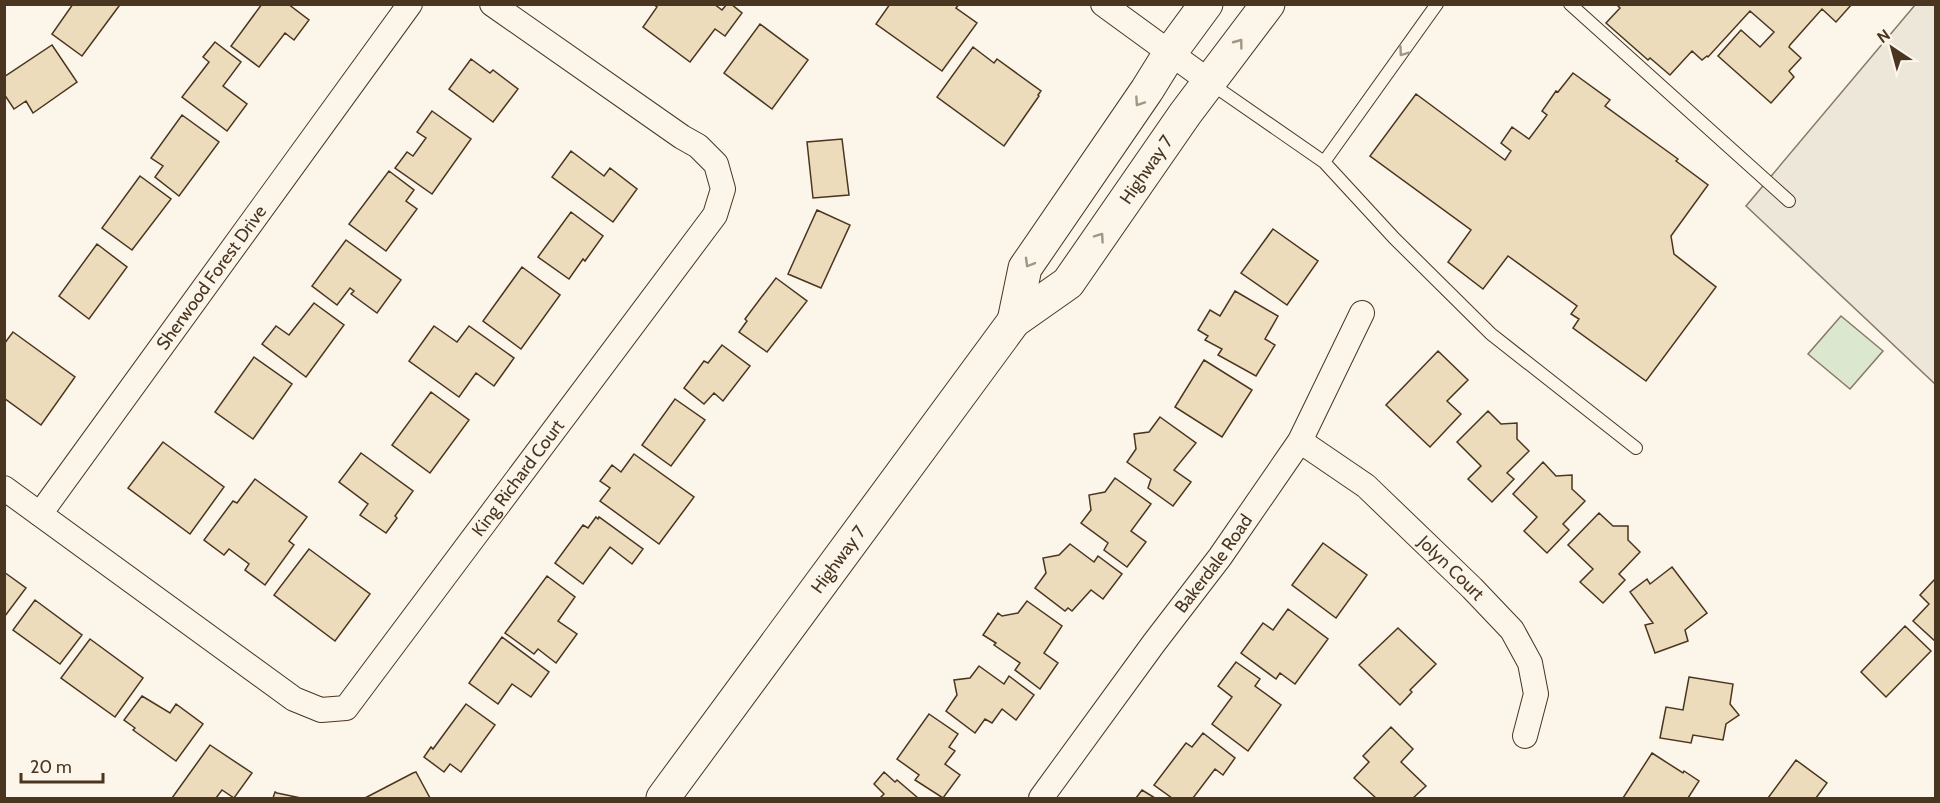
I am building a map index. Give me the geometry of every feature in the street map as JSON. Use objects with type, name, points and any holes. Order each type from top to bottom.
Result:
[{"type":"main road","name":"Highway 7","points":[[1014,321],[1025,268],[1170,53],[1206,4]]},
{"type":"main road","name":"Highway 7","points":[[663,798],[1014,321],[1068,283],[1185,114],[1268,4]]},
{"type":"street","name":"Sherwood Forest Drive","points":[[40,514],[410,4]]},
{"type":"street","name":"King Richard Court","points":[[40,514],[294,699],[321,710],[346,708],[715,214],[723,189],[716,164],[698,147],[492,4]]},
{"type":"street","points":[[1103,4],[1210,82]]},
{"type":"street","name":"Bakerdale Road","points":[[1041,798],[1220,557],[1300,441],[1362,313]]},
{"type":"street","name":"Jolyn Court","points":[[1300,441],[1366,486],[1472,588],[1512,630],[1530,663],[1536,694],[1525,736]]},
{"type":"street","points":[[4,488],[40,514]]},
{"type":"lane","points":[[1324,162],[1437,4]]},
{"type":"lane","points":[[1570,4],[1789,201]]},
{"type":"lane","points":[[1210,82],[1324,162],[1394,238],[1491,334],[1636,448]]},
{"type":"green space","points":[[1841,316],[1883,351],[1850,389],[1808,354]]},
{"type":"shaded area","points":[[1915,5],[1935,5],[1935,384],[1746,206]]},
{"type":"building","points":[[73,4],[117,4],[119,6],[82,56],[52,34]]},
{"type":"building","points":[[262,4],[288,4],[309,20],[294,40],[285,33],[259,67],[231,46]]},
{"type":"building","points":[[653,4],[714,4],[722,10],[727,4],[731,4],[742,13],[725,36],[715,29],[690,62],[643,27],[657,7]]},
{"type":"building","points":[[890,4],[959,4],[956,8],[977,23],[942,71],[876,24]]},
{"type":"building","points":[[1616,4],[1852,4],[1836,22],[1822,9],[1790,45],[1789,47],[1801,58],[1789,71],[1794,77],[1771,103],[1718,56],[1741,30],[1760,47],[1774,32],[1750,11],[1708,57],[1702,60],[1692,51],[1670,75],[1650,58],[1648,60],[1606,23],[1620,8]]},
{"type":"building","points":[[760,24],[808,60],[772,109],[724,73]]},
{"type":"building","points":[[215,42],[241,62],[223,86],[247,104],[227,131],[182,97],[209,62],[203,57]]},
{"type":"building","points":[[52,45],[77,82],[33,113],[26,101],[14,109],[4,94],[4,77]]},
{"type":"building","points":[[973,47],[994,63],[997,59],[1041,91],[1004,146],[937,97]]},
{"type":"building","points":[[471,59],[490,73],[493,70],[518,89],[493,122],[449,89]]},
{"type":"building","points":[[1573,73],[1610,100],[1605,106],[1678,159],[1676,161],[1708,185],[1671,236],[1674,254],[1716,287],[1646,381],[1573,328],[1579,319],[1571,314],[1577,306],[1508,256],[1483,289],[1448,262],[1471,230],[1370,156],[1416,94],[1505,160],[1511,151],[1501,143],[1512,127],[1529,139],[1547,115],[1542,111]]},
{"type":"building","points":[[432,111],[471,139],[432,194],[395,168],[407,152],[413,156],[426,138],[417,132]]},
{"type":"building","points":[[182,115],[219,142],[179,196],[155,177],[163,166],[151,158]]},
{"type":"building","points":[[842,139],[849,195],[813,198],[807,142]]},
{"type":"building","points":[[571,151],[604,176],[610,168],[637,189],[613,222],[552,177]]},
{"type":"building","points":[[389,171],[414,190],[406,201],[417,209],[386,251],[349,224]]},
{"type":"building","points":[[140,176],[171,199],[132,250],[102,228]]},
{"type":"building","points":[[817,210],[850,225],[821,288],[788,274]]},
{"type":"building","points":[[571,212],[603,236],[569,279],[538,257]]},
{"type":"building","points":[[1273,229],[1318,261],[1287,305],[1241,273]]},
{"type":"building","points":[[346,240],[401,280],[377,313],[351,294],[354,291],[350,288],[337,305],[312,286]]},
{"type":"building","points":[[97,244],[127,267],[89,319],[59,296]]},
{"type":"building","points":[[522,267],[560,295],[521,349],[483,321]]},
{"type":"building","points":[[776,278],[807,301],[767,352],[739,332],[747,321],[745,319]]},
{"type":"building","points":[[1235,291],[1278,316],[1265,339],[1275,345],[1256,376],[1218,355],[1222,349],[1205,340],[1208,336],[1198,330],[1210,310],[1220,316]]},
{"type":"building","points":[[314,303],[344,325],[306,377],[262,344],[276,326],[289,335]]},
{"type":"building","points":[[434,326],[457,342],[469,326],[514,358],[494,386],[476,373],[459,397],[409,361]]},
{"type":"building","points":[[13,332],[75,377],[41,425],[4,398],[4,344]]},
{"type":"building","points":[[722,345],[750,366],[723,401],[714,393],[704,404],[684,388],[704,361],[708,363]]},
{"type":"building","points":[[1438,351],[1468,380],[1447,401],[1461,414],[1430,447],[1386,405]]},
{"type":"building","points":[[254,357],[292,384],[253,439],[215,412]]},
{"type":"building","points":[[1204,360],[1252,390],[1222,437],[1175,407]]},
{"type":"building","points":[[431,392],[469,420],[430,473],[392,445]]},
{"type":"building","points":[[675,399],[705,420],[671,466],[642,445]]},
{"type":"building","points":[[1488,411],[1501,424],[1517,423],[1517,439],[1529,451],[1507,473],[1514,479],[1492,502],[1468,479],[1481,466],[1457,442]]},
{"type":"building","points":[[1160,417],[1196,443],[1174,470],[1191,482],[1173,506],[1148,488],[1151,479],[1127,462],[1136,449],[1134,434],[1149,432]]},
{"type":"building","points":[[163,442],[224,487],[190,534],[128,488]]},
{"type":"building","points":[[361,453],[413,491],[386,533],[360,515],[368,504],[339,482]]},
{"type":"building","points":[[634,454],[694,497],[659,544],[600,501],[610,488],[600,481],[612,465],[621,472]]},
{"type":"building","points":[[1543,462],[1556,476],[1572,475],[1572,489],[1585,501],[1563,524],[1569,530],[1547,553],[1524,531],[1537,517],[1513,494]]},
{"type":"building","points":[[1115,478],[1151,504],[1131,531],[1146,542],[1127,567],[1104,550],[1108,543],[1081,523],[1091,510],[1089,495],[1105,492]]},
{"type":"building","points":[[255,479],[307,517],[289,541],[294,545],[265,585],[245,570],[249,564],[229,549],[224,555],[204,540],[233,501],[237,503]]},
{"type":"building","points":[[1599,513],[1613,526],[1628,526],[1628,540],[1640,552],[1619,574],[1625,580],[1603,603],[1580,582],[1593,569],[1568,545]]},
{"type":"building","points":[[596,517],[643,549],[632,564],[610,547],[583,584],[555,563],[583,525],[588,528]]},
{"type":"building","points":[[1323,543],[1367,575],[1336,618],[1292,585]]},
{"type":"building","points":[[1070,544],[1094,562],[1098,556],[1122,574],[1103,599],[1091,590],[1072,611],[1068,608],[1065,611],[1035,588],[1046,573],[1043,558],[1059,555]]},
{"type":"building","points":[[309,549],[370,594],[335,641],[274,595]]},
{"type":"building","points":[[1672,567],[1707,613],[1685,630],[1688,641],[1655,653],[1645,625],[1653,623],[1630,592],[1647,579],[1650,584]]},
{"type":"building","points":[[4,572],[26,588],[5,616],[4,616]]},
{"type":"building","points":[[547,576],[575,597],[558,621],[577,634],[556,663],[538,649],[534,654],[505,633]]},
{"type":"building","points":[[1936,578],[1936,642],[1913,621],[1929,604],[1920,595]]},
{"type":"building","points":[[35,600],[82,635],[60,664],[13,630]]},
{"type":"building","points":[[1027,601],[1062,626],[1044,653],[1058,663],[1040,689],[1015,670],[1020,663],[983,635],[998,613],[1002,616],[1018,613]]},
{"type":"building","points":[[1288,609],[1328,639],[1295,684],[1280,673],[1276,679],[1241,653],[1263,623],[1273,630]]},
{"type":"building","points":[[1905,626],[1931,651],[1886,697],[1861,672]]},
{"type":"building","points":[[1398,628],[1436,664],[1410,690],[1412,692],[1400,705],[1359,665]]},
{"type":"building","points":[[502,637],[549,672],[531,697],[512,684],[498,704],[469,683]]},
{"type":"building","points":[[90,639],[143,678],[115,717],[61,678]]},
{"type":"building","points":[[1236,662],[1260,679],[1255,686],[1281,705],[1248,751],[1212,724],[1232,697],[1218,686]]},
{"type":"building","points":[[979,666],[1004,684],[1009,676],[1034,695],[1016,720],[1002,709],[992,723],[985,719],[975,733],[946,711],[957,695],[954,680],[970,678]]},
{"type":"building","points":[[1689,677],[1733,684],[1730,704],[1739,715],[1726,724],[1723,740],[1693,735],[1691,743],[1660,738],[1666,707],[1683,710]]},
{"type":"building","points":[[142,696],[170,713],[176,704],[203,724],[176,761],[133,730],[135,728],[124,720]]},
{"type":"building","points":[[466,704],[495,725],[461,772],[450,764],[444,772],[424,757],[431,747],[433,749]]},
{"type":"building","points":[[929,714],[958,734],[949,747],[955,751],[945,764],[960,775],[943,798],[915,780],[919,775],[897,759]]},
{"type":"building","points":[[1391,727],[1413,749],[1401,762],[1426,786],[1413,798],[1376,798],[1354,778],[1369,762],[1363,756]]},
{"type":"building","points":[[1203,733],[1235,758],[1223,775],[1215,769],[1193,798],[1172,798],[1154,785],[1186,743],[1192,747]]},
{"type":"building","points":[[210,745],[252,773],[234,798],[222,790],[216,798],[172,798]]},
{"type":"building","points":[[1652,753],[1699,781],[1688,798],[1623,798]]},
{"type":"building","points":[[1796,760],[1827,783],[1816,798],[1768,798]]},
{"type":"building","points":[[416,772],[430,798],[365,798],[413,773]]},
{"type":"building","points":[[884,772],[918,798],[880,798],[884,794],[874,784]]},
{"type":"building","points":[[1142,790],[1155,798],[1136,798]]},
{"type":"building","points":[[275,792],[277,793],[301,798],[273,798]]}]
